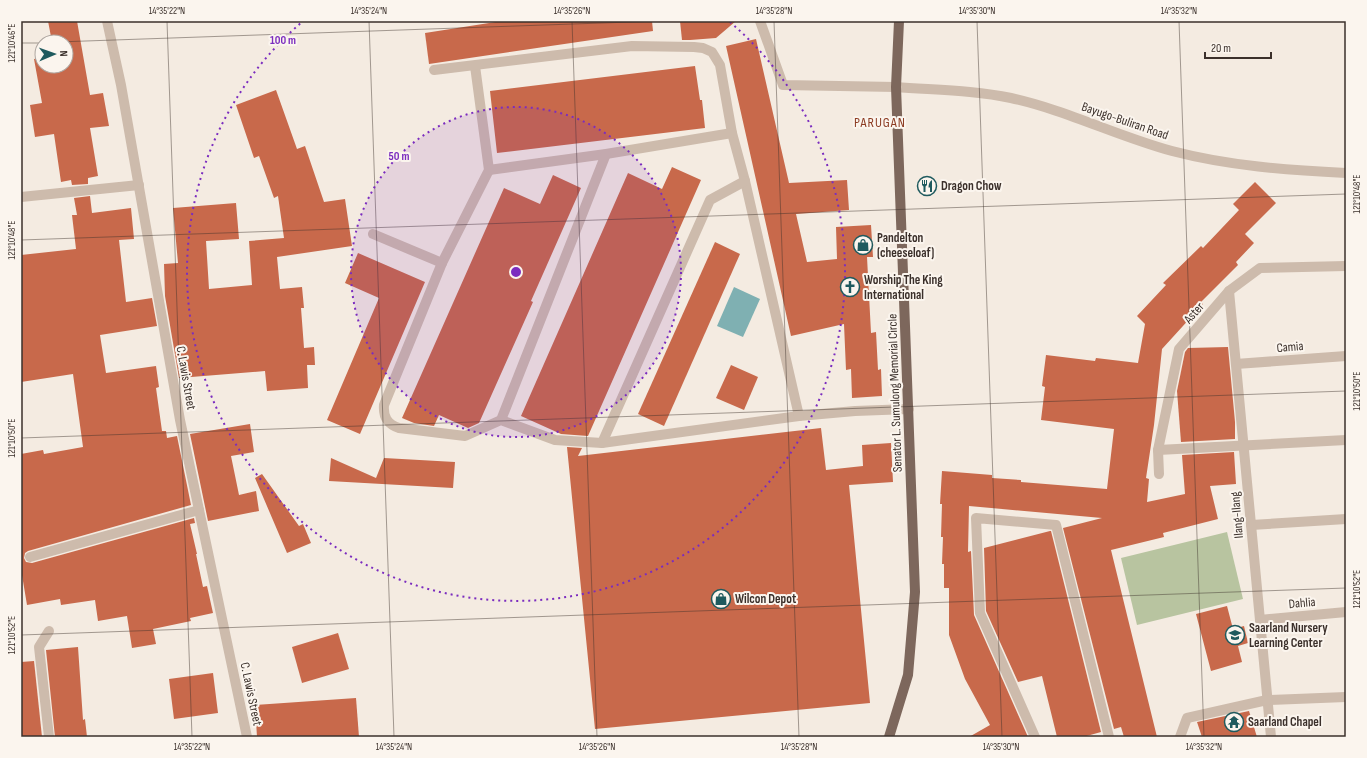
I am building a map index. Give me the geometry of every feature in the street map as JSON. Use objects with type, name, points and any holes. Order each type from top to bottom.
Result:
[{"type":"main road","name":"Senator L. Sumulong Memorial Circle","points":[[889,737],[908,675],[915,592],[896,87],[899,21]]},
{"type":"street","name":"C. Lawis Street","points":[[107,21],[139,185],[180,420],[247,737]]},
{"type":"street","name":"Bayugo-Buliran Road","points":[[760,21],[783,85],[896,87],[981,93],[1047,107],[1172,151],[1230,163],[1288,170],[1346,173]]},
{"type":"street","points":[[434,70],[632,46],[694,47],[703,48],[712,52],[720,65],[732,133],[745,181],[799,416]]},
{"type":"street","points":[[475,66],[489,170],[442,263],[384,404],[383,412],[386,420],[391,426],[465,436],[501,420],[555,440],[602,443],[799,416],[909,408]]},
{"type":"street","points":[[489,170],[606,154],[732,133]]},
{"type":"street","points":[[501,420],[606,154]]},
{"type":"street","points":[[602,443],[710,200],[745,181]]},
{"type":"street","points":[[21,197],[139,185]]},
{"type":"street","points":[[373,234],[442,263]]},
{"type":"street","name":"Aster","points":[[1159,474],[1158,450],[1179,349],[1229,290],[1260,268],[1346,266]]},
{"type":"street","name":"Ilang-Ilang","points":[[1229,290],[1271,737]]},
{"type":"street","name":"Camia","points":[[1236,364],[1346,356]]},
{"type":"street","points":[[1158,450],[1346,440]]},
{"type":"street","points":[[30,557],[199,510]]},
{"type":"street","points":[[1035,737],[980,613],[976,518],[1056,526],[1109,737]]},
{"type":"street","points":[[1251,525],[1346,519]]},
{"type":"street","name":"Dahlia","points":[[1260,620],[1346,612]]},
{"type":"street","points":[[49,631],[39,647],[49,737]]},
{"type":"street","points":[[1180,737],[1187,718],[1267,700],[1346,697]]},
{"type":"green space","points":[[1227,532],[1243,599],[1137,625],[1121,558]]},
{"type":"water","points":[[734,287],[760,299],[743,337],[717,326]]},
{"type":"building","points":[[48,21],[77,21],[90,95],[103,93],[109,126],[90,128],[98,176],[88,178],[88,184],[72,185],[71,180],[61,182],[54,134],[35,137],[30,105],[42,103],[37,74],[74,74],[74,34],[50,34]]},
{"type":"building","points":[[502,21],[652,21],[653,31],[429,64],[425,33]]},
{"type":"building","points":[[680,21],[736,21],[716,38],[682,40]]},
{"type":"building","points":[[756,39],[789,183],[847,180],[849,210],[796,214],[807,262],[837,259],[836,227],[871,225],[873,257],[867,257],[871,333],[876,332],[878,370],[881,369],[882,396],[852,398],[851,369],[846,370],[844,324],[791,336],[726,46]]},
{"type":"building","points":[[695,66],[700,100],[702,100],[705,128],[497,153],[490,91]]},
{"type":"building","points":[[276,90],[297,149],[305,146],[324,202],[345,199],[352,246],[277,257],[280,289],[302,287],[304,308],[301,308],[304,348],[314,347],[315,365],[307,365],[308,388],[267,391],[265,371],[179,378],[165,296],[164,264],[178,263],[173,208],[236,203],[239,239],[206,241],[209,289],[252,285],[249,241],[284,238],[278,196],[274,198],[259,156],[254,158],[236,105]]},
{"type":"building","points":[[672,167],[701,180],[588,436],[561,434],[521,416],[628,173],[662,189]]},
{"type":"building","points":[[553,175],[581,188],[531,301],[533,302],[479,423],[468,428],[439,415],[434,426],[414,423],[402,418],[504,188],[540,204]]},
{"type":"building","points":[[1255,182],[1276,203],[1245,234],[1254,243],[1236,262],[1238,265],[1201,302],[1203,304],[1162,349],[1154,425],[1146,478],[1149,479],[1147,502],[1185,494],[1182,455],[1234,452],[1236,484],[1210,486],[1218,519],[1163,533],[1164,537],[1111,550],[1157,737],[1124,737],[1121,727],[1114,729],[1063,528],[1102,518],[969,506],[968,552],[971,551],[974,615],[1028,737],[969,737],[990,725],[965,679],[949,635],[949,588],[944,588],[944,564],[942,564],[942,504],[940,504],[942,471],[992,475],[992,478],[1021,480],[1021,482],[1107,489],[1114,429],[1041,420],[1045,387],[1042,386],[1046,355],[1095,361],[1096,358],[1138,363],[1145,324],[1137,316],[1166,285],[1163,283],[1201,246],[1203,248],[1239,210],[1233,204]]},
{"type":"building","points":[[90,196],[92,213],[131,208],[134,239],[119,240],[126,302],[152,298],[157,326],[100,335],[106,373],[156,366],[159,387],[156,388],[162,431],[166,431],[167,438],[177,436],[191,505],[28,551],[25,553],[24,558],[26,562],[32,563],[194,518],[195,523],[190,524],[196,554],[203,587],[207,586],[213,613],[190,618],[191,621],[153,629],[156,644],[132,648],[127,616],[98,621],[95,600],[61,605],[60,599],[27,605],[21,569],[21,454],[43,450],[44,454],[83,447],[73,374],[21,382],[21,255],[76,249],[72,215],[77,215],[74,198]]},
{"type":"building","points":[[715,242],[740,254],[664,426],[638,414]]},
{"type":"building","points":[[358,253],[425,282],[360,434],[327,420],[379,298],[345,283]]},
{"type":"building","points":[[1228,347],[1235,422],[1235,439],[1181,442],[1177,391],[1185,352],[1188,348]]},
{"type":"building","points":[[731,365],[758,377],[744,410],[716,398]]},
{"type":"building","points":[[250,424],[254,452],[231,456],[239,495],[256,491],[259,511],[208,521],[190,434]]},
{"type":"building","name":"Wilcon Depot","points":[[821,428],[826,470],[863,466],[862,445],[891,443],[893,482],[849,485],[870,703],[595,729],[567,447],[582,448],[578,456]]},
{"type":"building","points":[[331,458],[376,478],[384,458],[455,462],[453,488],[329,481]]},
{"type":"building","points":[[262,474],[299,526],[303,524],[311,543],[287,553],[255,478]]},
{"type":"building","points":[[1051,531],[1101,732],[1083,737],[1057,737],[1042,676],[1018,682],[986,611],[984,548]]},
{"type":"building","points":[[1227,606],[1233,629],[1244,626],[1248,643],[1238,646],[1242,662],[1211,671],[1196,614]]},
{"type":"building","points":[[338,633],[349,669],[302,683],[292,647]]},
{"type":"building","points":[[78,647],[83,720],[85,719],[87,737],[55,737],[46,650]]},
{"type":"building","points":[[34,661],[42,737],[21,737],[21,662]]},
{"type":"building","points":[[213,673],[218,713],[174,719],[169,679]]},
{"type":"building","points":[[356,698],[359,737],[257,737],[255,705]]},
{"type":"building","points":[[1249,711],[1257,737],[1202,737],[1197,722]]},
{"type":"place","name":"Dragon Chow","points":[[927,186]]},
{"type":"place","name":"Pandelton (cheeseloaf)","points":[[863,245]]},
{"type":"place","name":"Worship The King International","points":[[850,287]]},
{"type":"place","name":"Wilcon Depot","points":[[721,599]]},
{"type":"place","name":"Saarland Nursery Learning Center","points":[[1235,635]]},
{"type":"place","name":"Saarland Chapel","points":[[1234,722]]},
{"type":"district","name":"PARUGAN","points":[[880,122]]}]
